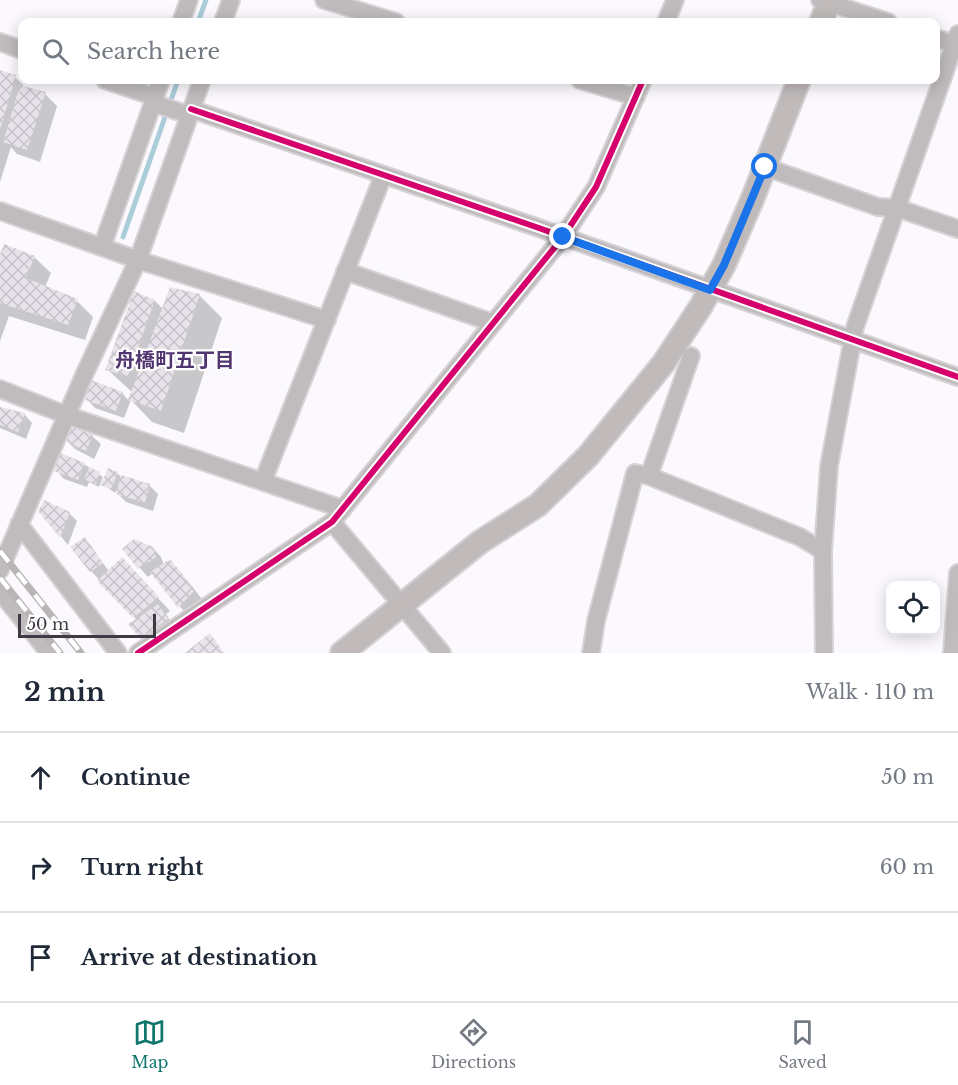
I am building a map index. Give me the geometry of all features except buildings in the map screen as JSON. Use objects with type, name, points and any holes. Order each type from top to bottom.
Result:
[{"type":"street","points":[[183,18],[189,0]]},
{"type":"street","points":[[224,18],[231,0]]},
{"type":"street","points":[[324,0],[383,18]]},
{"type":"street","points":[[668,18],[675,0]]},
{"type":"street","points":[[825,6],[872,18]]},
{"type":"street","points":[[824,653],[823,551],[829,466],[852,341],[957,41],[940,39]]},
{"type":"street","points":[[0,42],[18,49]]},
{"type":"street","points":[[114,84],[187,113],[563,237],[958,377]]},
{"type":"street","points":[[102,247],[156,102],[160,84]]},
{"type":"street","points":[[0,570],[66,415],[138,260],[187,113],[200,84]]},
{"type":"street","points":[[593,84],[636,97]]},
{"type":"street","points":[[138,653],[338,515],[563,237],[596,187],[641,84]]},
{"type":"street","points":[[342,653],[480,542],[538,505],[588,456],[663,364],[724,265],[797,84]]},
{"type":"street","points":[[765,167],[878,207],[897,208],[958,228]]},
{"type":"street","points":[[264,481],[383,176]]},
{"type":"street","points":[[0,211],[138,260],[327,320]]},
{"type":"street","points":[[345,272],[493,323]]},
{"type":"street","points":[[649,476],[691,356]]},
{"type":"street","points":[[0,389],[66,415],[264,481],[338,515],[401,607],[442,653]]},
{"type":"street","points":[[591,653],[596,621],[635,473],[649,476],[800,537],[823,551]]},
{"type":"street","points":[[19,524],[118,653]]},
{"type":"street","points":[[952,653],[958,573]]},
{"type":"street","points":[[0,591],[49,653]]},
{"type":"waterway","points":[[199,18],[206,0]]},
{"type":"waterway","points":[[123,237],[177,84]]},
{"type":"railway","points":[[0,551],[81,653]]},
{"type":"railway","points":[[0,578],[60,653]]},
{"type":"cycle path","points":[[138,653],[332,522],[563,237],[596,187],[641,84]]},
{"type":"cycle path","points":[[191,109],[536,227],[958,377]]},
{"type":"district","name":"舟橋町五丁目","points":[[175,360]]},
{"type":"route","points":[[563,237],[710,290],[724,265],[765,167]]}]
